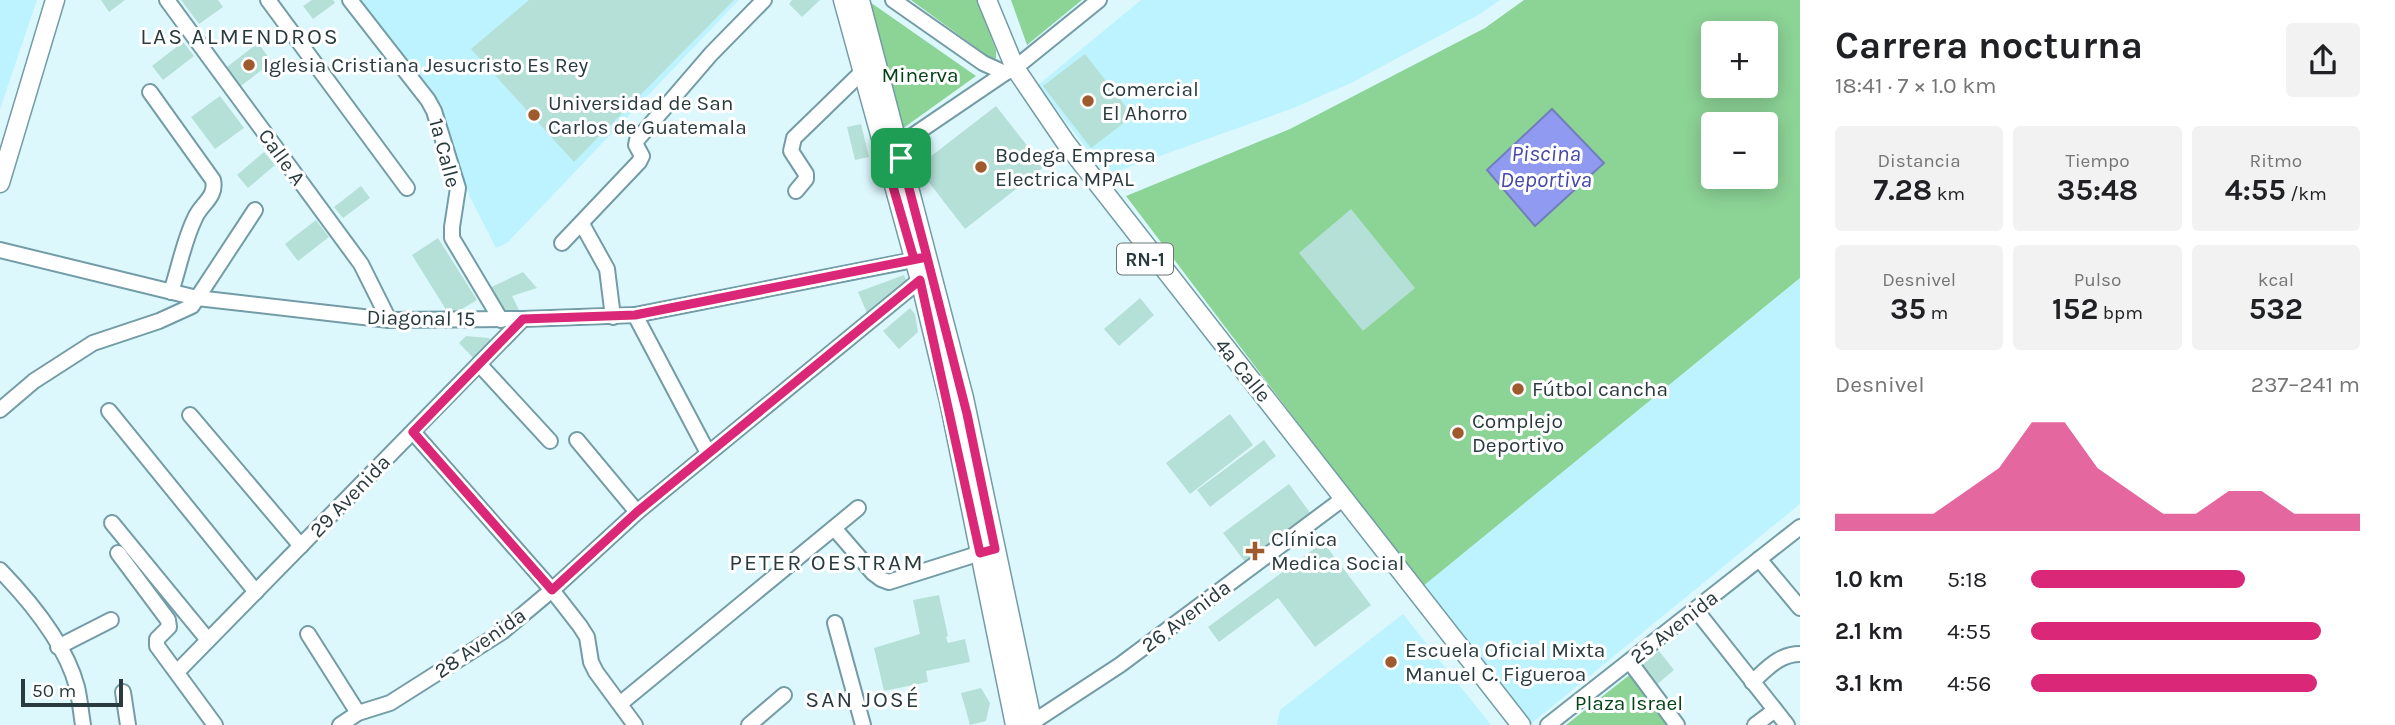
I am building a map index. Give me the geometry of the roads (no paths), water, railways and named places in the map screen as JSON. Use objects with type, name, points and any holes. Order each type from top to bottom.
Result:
[{"type":"main road","points":[[0,183],[55,0]]},
{"type":"main road","points":[[843,0],[862,72],[891,148]]},
{"type":"main road","points":[[860,0],[891,148],[926,278],[987,551],[1030,724]]},
{"type":"main road","name":"4a Calle","points":[[981,0],[1010,71],[1079,175],[1521,725]]},
{"type":"main road","name":"4a Calle","points":[[987,0],[1010,71]]},
{"type":"main road","name":"4a Calle","points":[[1340,501],[1510,725]]},
{"type":"main road","points":[[987,551],[1015,725]]},
{"type":"street","name":"Calle A","points":[[167,0],[361,264],[389,320]]},
{"type":"street","points":[[268,0],[407,188]]},
{"type":"street","name":"1a Calle","points":[[350,0],[434,111],[458,188],[452,238],[501,320]]},
{"type":"street","points":[[562,243],[639,162],[642,156],[636,145],[644,132],[711,54],[764,0]]},
{"type":"street","points":[[893,0],[983,64],[1010,71]]},
{"type":"street","points":[[891,148],[1010,71],[1099,0]]},
{"type":"street","points":[[796,191],[806,179],[806,174],[791,151],[794,138],[862,72]]},
{"type":"street","points":[[150,92],[213,180],[215,187],[195,217],[171,292]]},
{"type":"street","points":[[0,410],[34,381],[93,343],[189,308],[255,211]]},
{"type":"street","points":[[582,224],[607,269],[612,317]]},
{"type":"street","name":"Diagonal 15","points":[[0,250],[197,298],[389,320],[501,320],[635,315],[920,258]]},
{"type":"street","name":"28 Avenida","points":[[340,725],[358,713],[379,708],[402,696],[484,644],[552,590],[637,512],[708,453],[926,278]]},
{"type":"street","points":[[635,315],[708,453]]},
{"type":"street","name":"29 Avenida","points":[[177,672],[523,319]]},
{"type":"street","points":[[479,364],[550,442]]},
{"type":"street","points":[[109,411],[256,592]]},
{"type":"street","points":[[190,415],[301,546]]},
{"type":"street","points":[[413,432],[552,590],[587,637],[591,662],[596,672],[635,725]]},
{"type":"street","points":[[577,440],[637,512]]},
{"type":"street","name":"26 Avenida","points":[[1030,724],[1119,665],[1340,501]]},
{"type":"street","points":[[621,704],[859,508]]},
{"type":"street","points":[[112,523],[208,640]]},
{"type":"street","name":"25 Avenida","points":[[1548,725],[1800,527]]},
{"type":"street","points":[[834,528],[873,573],[889,582],[987,551]]},
{"type":"street","points":[[118,553],[168,620],[167,630],[156,642],[215,725]]},
{"type":"street","points":[[1759,559],[1800,608]]},
{"type":"street","points":[[0,570],[27,598],[70,668],[77,688],[83,725]]},
{"type":"street","points":[[1696,610],[1787,725]]},
{"type":"street","points":[[58,647],[111,620]]},
{"type":"street","points":[[835,624],[863,725]]},
{"type":"street","points":[[308,634],[358,713]]},
{"type":"street","points":[[1752,682],[1780,658],[1788,654],[1800,654]]},
{"type":"street","points":[[1630,662],[1677,725]]},
{"type":"street","points":[[122,692],[128,725]]},
{"type":"street","points":[[749,725],[766,719],[784,695]]},
{"type":"street","points":[[1755,725],[1775,710]]},
{"type":"water","name":"Piscina Deportiva","points":[[1552,109],[1604,163],[1535,226],[1487,170]]},
{"type":"place","name":"Iglesia Cristiana Jesucristo Es Rey","points":[[249,65]]},
{"type":"place","name":"Comercial El Ahorro","points":[[1088,101]]},
{"type":"place","name":"Universidad de San Carlos de Guatemala","points":[[534,115]]},
{"type":"place","name":"Bodega Empresa Electrica MPAL","points":[[981,167]]},
{"type":"place","name":"Fútbol cancha","points":[[1518,389]]},
{"type":"place","name":"Complejo Deportivo","points":[[1458,433]]},
{"type":"place","name":"Clínica Medica Social","points":[[1255,551]]},
{"type":"place","name":"Escuela Oficial Mixta Manuel C. Figueroa","points":[[1391,662]]},
{"type":"district","name":"LAS ALMENDROS","points":[[240,36]]},
{"type":"district","name":"PETER OESTRAM","points":[[827,562]]},
{"type":"district","name":"SAN JOSÉ","points":[[863,699]]},
{"type":"park label","name":"Minerva","points":[[920,75]]},
{"type":"park label","name":"Plaza Israel","points":[[1629,703]]}]
